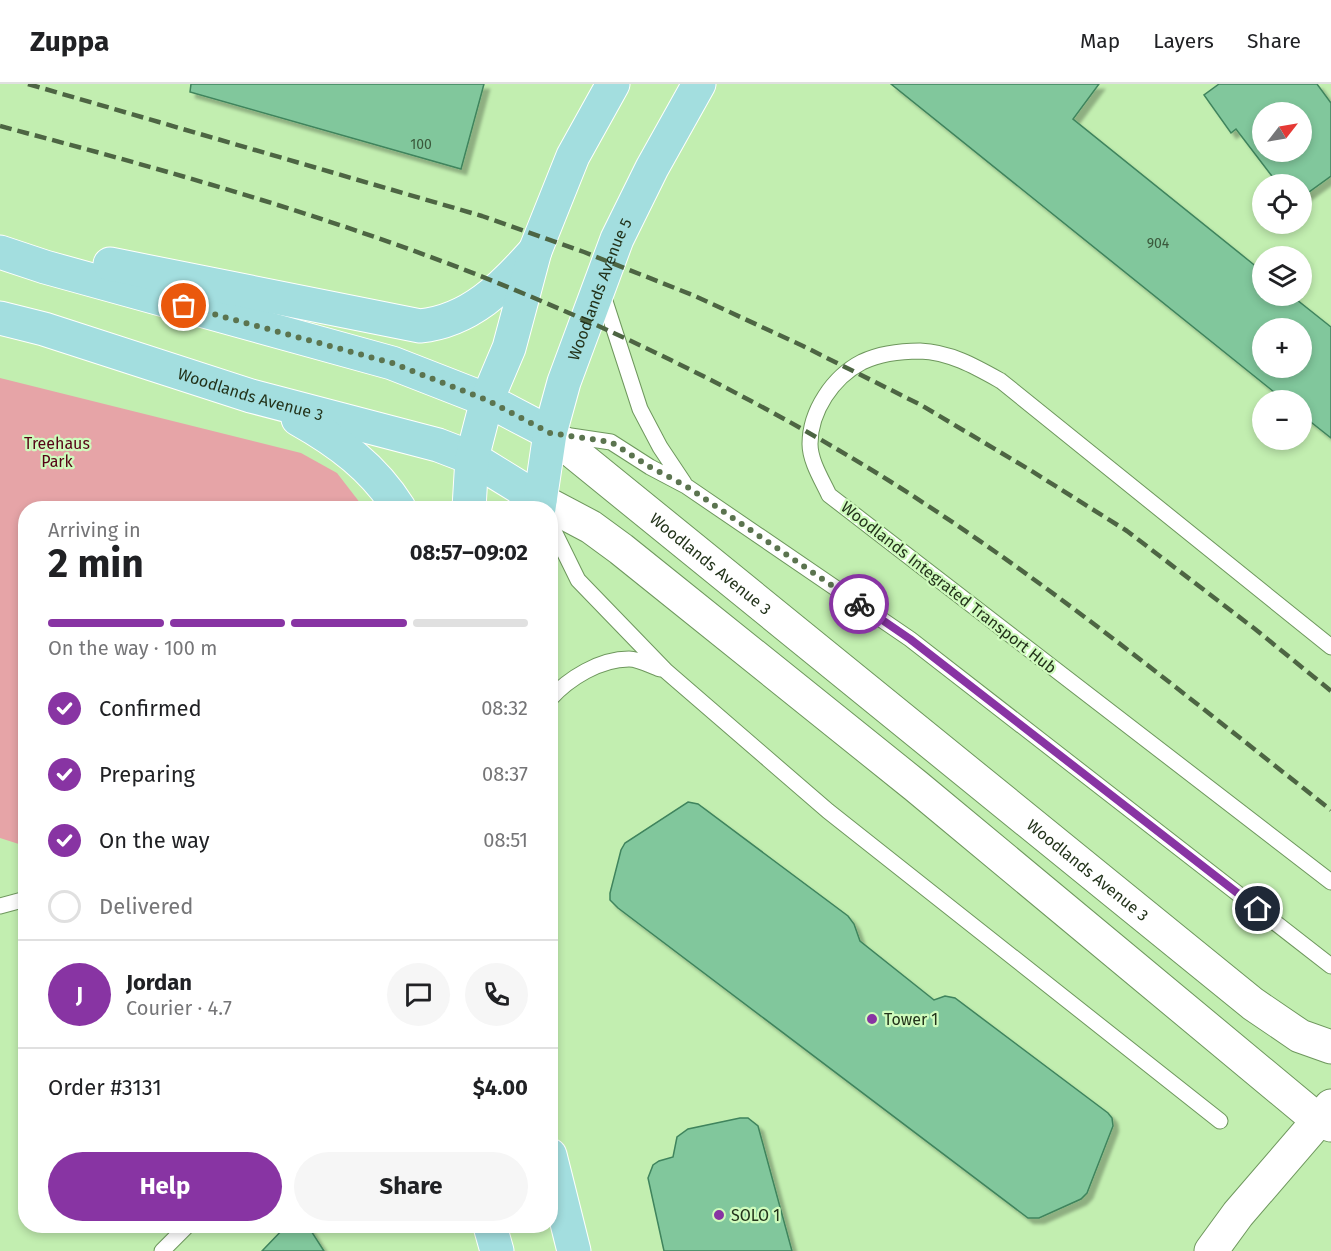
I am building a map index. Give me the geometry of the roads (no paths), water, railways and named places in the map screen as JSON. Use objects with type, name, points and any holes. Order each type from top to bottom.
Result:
[{"type":"main road","points":[[469,501],[472,458],[487,400],[509,348],[535,251],[573,156],[613,84]]},
{"type":"main road","name":"Woodlands Avenue 5","points":[[544,501],[550,433],[564,382],[617,239],[652,168],[699,84]]},
{"type":"main road","points":[[0,242],[420,326],[450,321],[477,305],[508,281],[535,251]]},
{"type":"main road","name":"Woodlands Avenue 3","points":[[0,252],[392,363],[487,400],[550,433]]},
{"type":"main road","name":"Woodlands Avenue 3","points":[[0,318],[251,396],[438,445],[472,458],[531,501]]},
{"type":"main road","points":[[251,396],[300,420],[352,454],[382,483],[394,501]]},
{"type":"main road","points":[[558,1187],[574,1251]]},
{"type":"main road","points":[[492,1233],[497,1251]]},
{"type":"street","name":"Woodlands Avenue 3","points":[[550,433],[1253,1004],[1300,1036],[1331,1047]]},
{"type":"street","name":"Woodlands Avenue 3","points":[[558,515],[591,527],[621,549],[1327,1117]]},
{"type":"street","points":[[1211,1251],[1238,1214],[1327,1117]]},
{"type":"lane","points":[[600,286],[640,409],[660,447],[686,486]]},
{"type":"lane","name":"Woodlands Integrated Transport Hub","points":[[1331,647],[1001,381],[976,367],[953,357],[921,351],[890,354],[862,362],[843,376],[828,392],[818,408],[810,445],[829,495],[1331,882]]},
{"type":"lane","points":[[550,433],[611,442],[650,467],[686,486],[910,639],[1331,966]]},
{"type":"lane","points":[[558,540],[578,580],[666,672],[828,811],[1220,1121]]},
{"type":"lane","points":[[558,690],[592,668],[631,658],[666,672]]},
{"type":"lane","points":[[0,906],[18,901]]},
{"type":"lane","points":[[162,1251],[180,1233]]},
{"type":"railway","points":[[28,84],[482,216],[584,252],[695,296],[803,346],[921,405],[1127,531],[1255,629],[1331,691]]},
{"type":"railway","points":[[0,126],[249,196],[433,258],[597,326],[752,401],[899,487],[1011,563],[1119,643],[1331,810]]},
{"type":"place","name":"Tower 1","points":[[872,1019]]},
{"type":"place","name":"SOLO 1","points":[[719,1215]]},
{"type":"park label","name":"Treehaus Park","points":[[57,452]]}]
